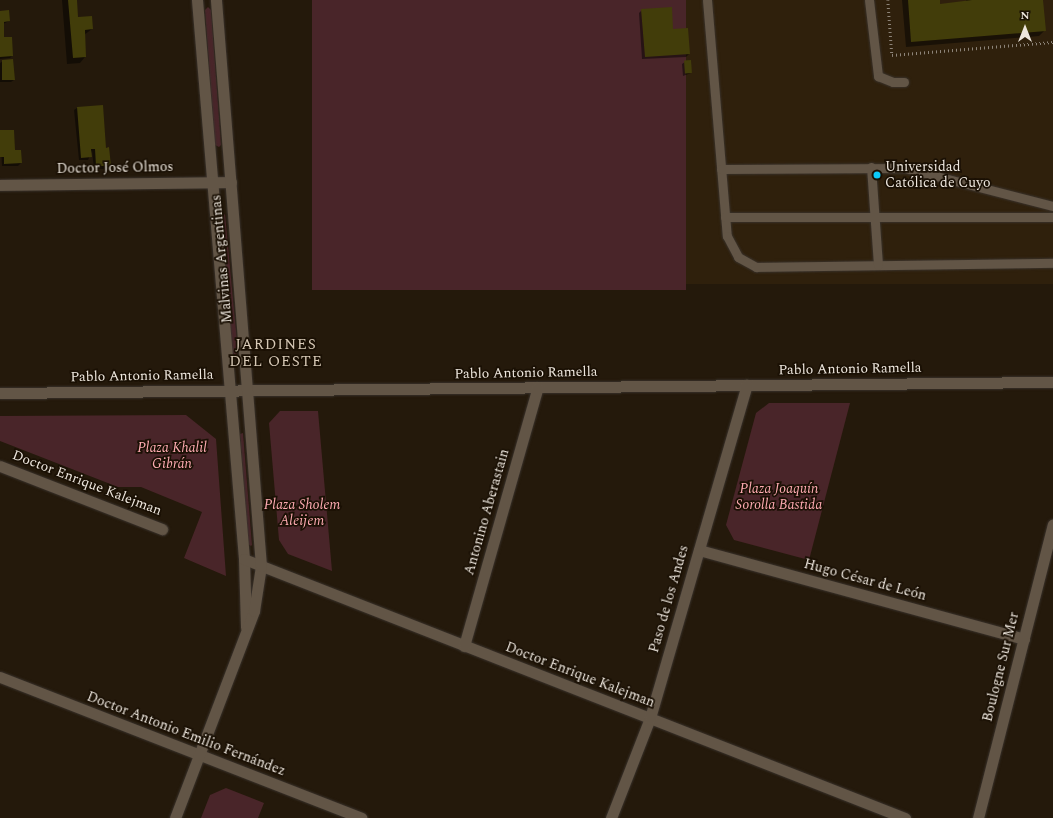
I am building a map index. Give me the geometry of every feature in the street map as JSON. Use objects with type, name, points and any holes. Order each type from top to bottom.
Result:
[{"type":"street","name":"Malvinas Argentinas","points":[[197,0],[244,560],[246,634]]},
{"type":"street","name":"Malvinas Argentinas","points":[[175,818],[246,634],[259,589],[261,566],[216,0]]},
{"type":"street","name":"Doctor José Olmos","points":[[0,184],[231,182]]},
{"type":"street","name":"Pablo Antonio Ramella","points":[[0,393],[1053,382]]},
{"type":"street","name":"Paso de los Andes","points":[[611,818],[650,718],[747,385]]},
{"type":"street","name":"Antonino Aberastain","points":[[464,646],[538,387]]},
{"type":"street","name":"Doctor Enrique Kalejman","points":[[0,466],[162,529]]},
{"type":"street","name":"Boulogne Sur Mer","points":[[978,818],[1053,524]]},
{"type":"street","name":"Hugo César de León","points":[[698,550],[1024,639]]},
{"type":"street","name":"Doctor Enrique Kalejman","points":[[244,560],[905,818]]},
{"type":"street","name":"Doctor Antonio Emilio Fernández","points":[[0,677],[361,818]]},
{"type":"lane","points":[[707,0],[727,236],[738,257],[756,267],[1053,263]]},
{"type":"lane","points":[[869,0],[878,76],[892,82],[904,82]]},
{"type":"lane","points":[[871,167],[878,265]]},
{"type":"lane","points":[[721,169],[905,168],[1053,206]]},
{"type":"lane","points":[[725,217],[1053,217]]},
{"type":"path","points":[[888,0],[892,55],[1053,42]]},
{"type":"shaded area","name":"Universidad Católica de Cuyo","points":[[686,0],[1053,0],[1053,284],[686,284]]},
{"type":"green space","points":[[312,0],[686,0],[686,290],[312,290]]},
{"type":"green space","points":[[208,7],[211,10],[221,145],[219,147],[215,145],[205,10]]},
{"type":"green space","points":[[225,214],[238,352],[235,355],[232,352],[222,217]]},
{"type":"green space","name":"Plaza Joaquín Sorolla Bastida","points":[[769,403],[850,403],[809,560],[734,540],[726,525],[756,413]]},
{"type":"green space","name":"Plaza Sholem Aleijem","points":[[280,411],[318,411],[332,571],[288,554],[279,540],[269,423]]},
{"type":"green space","name":"Plaza Khalil Gibrán","points":[[186,415],[216,439],[226,576],[184,558],[202,512],[141,487],[118,487],[0,441],[0,416]]},
{"type":"green space","points":[[243,433],[251,546],[248,544],[240,434]]},
{"type":"green space","points":[[226,788],[264,803],[258,818],[201,818],[210,795]]},
{"type":"building","points":[[68,0],[77,0],[78,17],[92,16],[93,29],[85,30],[86,57],[73,58]]},
{"type":"building","points":[[908,0],[940,0],[940,4],[972,0],[1043,0],[1046,31],[911,42]]},
{"type":"building","points":[[672,7],[673,29],[688,28],[690,54],[645,57],[641,9]]},
{"type":"building","points":[[9,10],[10,21],[4,22],[4,37],[12,37],[13,56],[0,57],[0,11]]},
{"type":"building","points":[[13,59],[15,80],[2,80],[2,60]]},
{"type":"building","points":[[684,60],[691,60],[692,73],[685,73]]},
{"type":"building","points":[[103,105],[106,148],[109,147],[111,166],[96,166],[95,149],[91,149],[92,157],[81,158],[77,107]]},
{"type":"building","points":[[0,130],[14,130],[15,150],[21,150],[22,163],[4,164],[4,157],[0,157]]},
{"type":"place","name":"Universidad Católica de Cuyo","points":[[877,175]]},
{"type":"district","name":"JARDINES DEL OESTE","points":[[276,352]]}]
